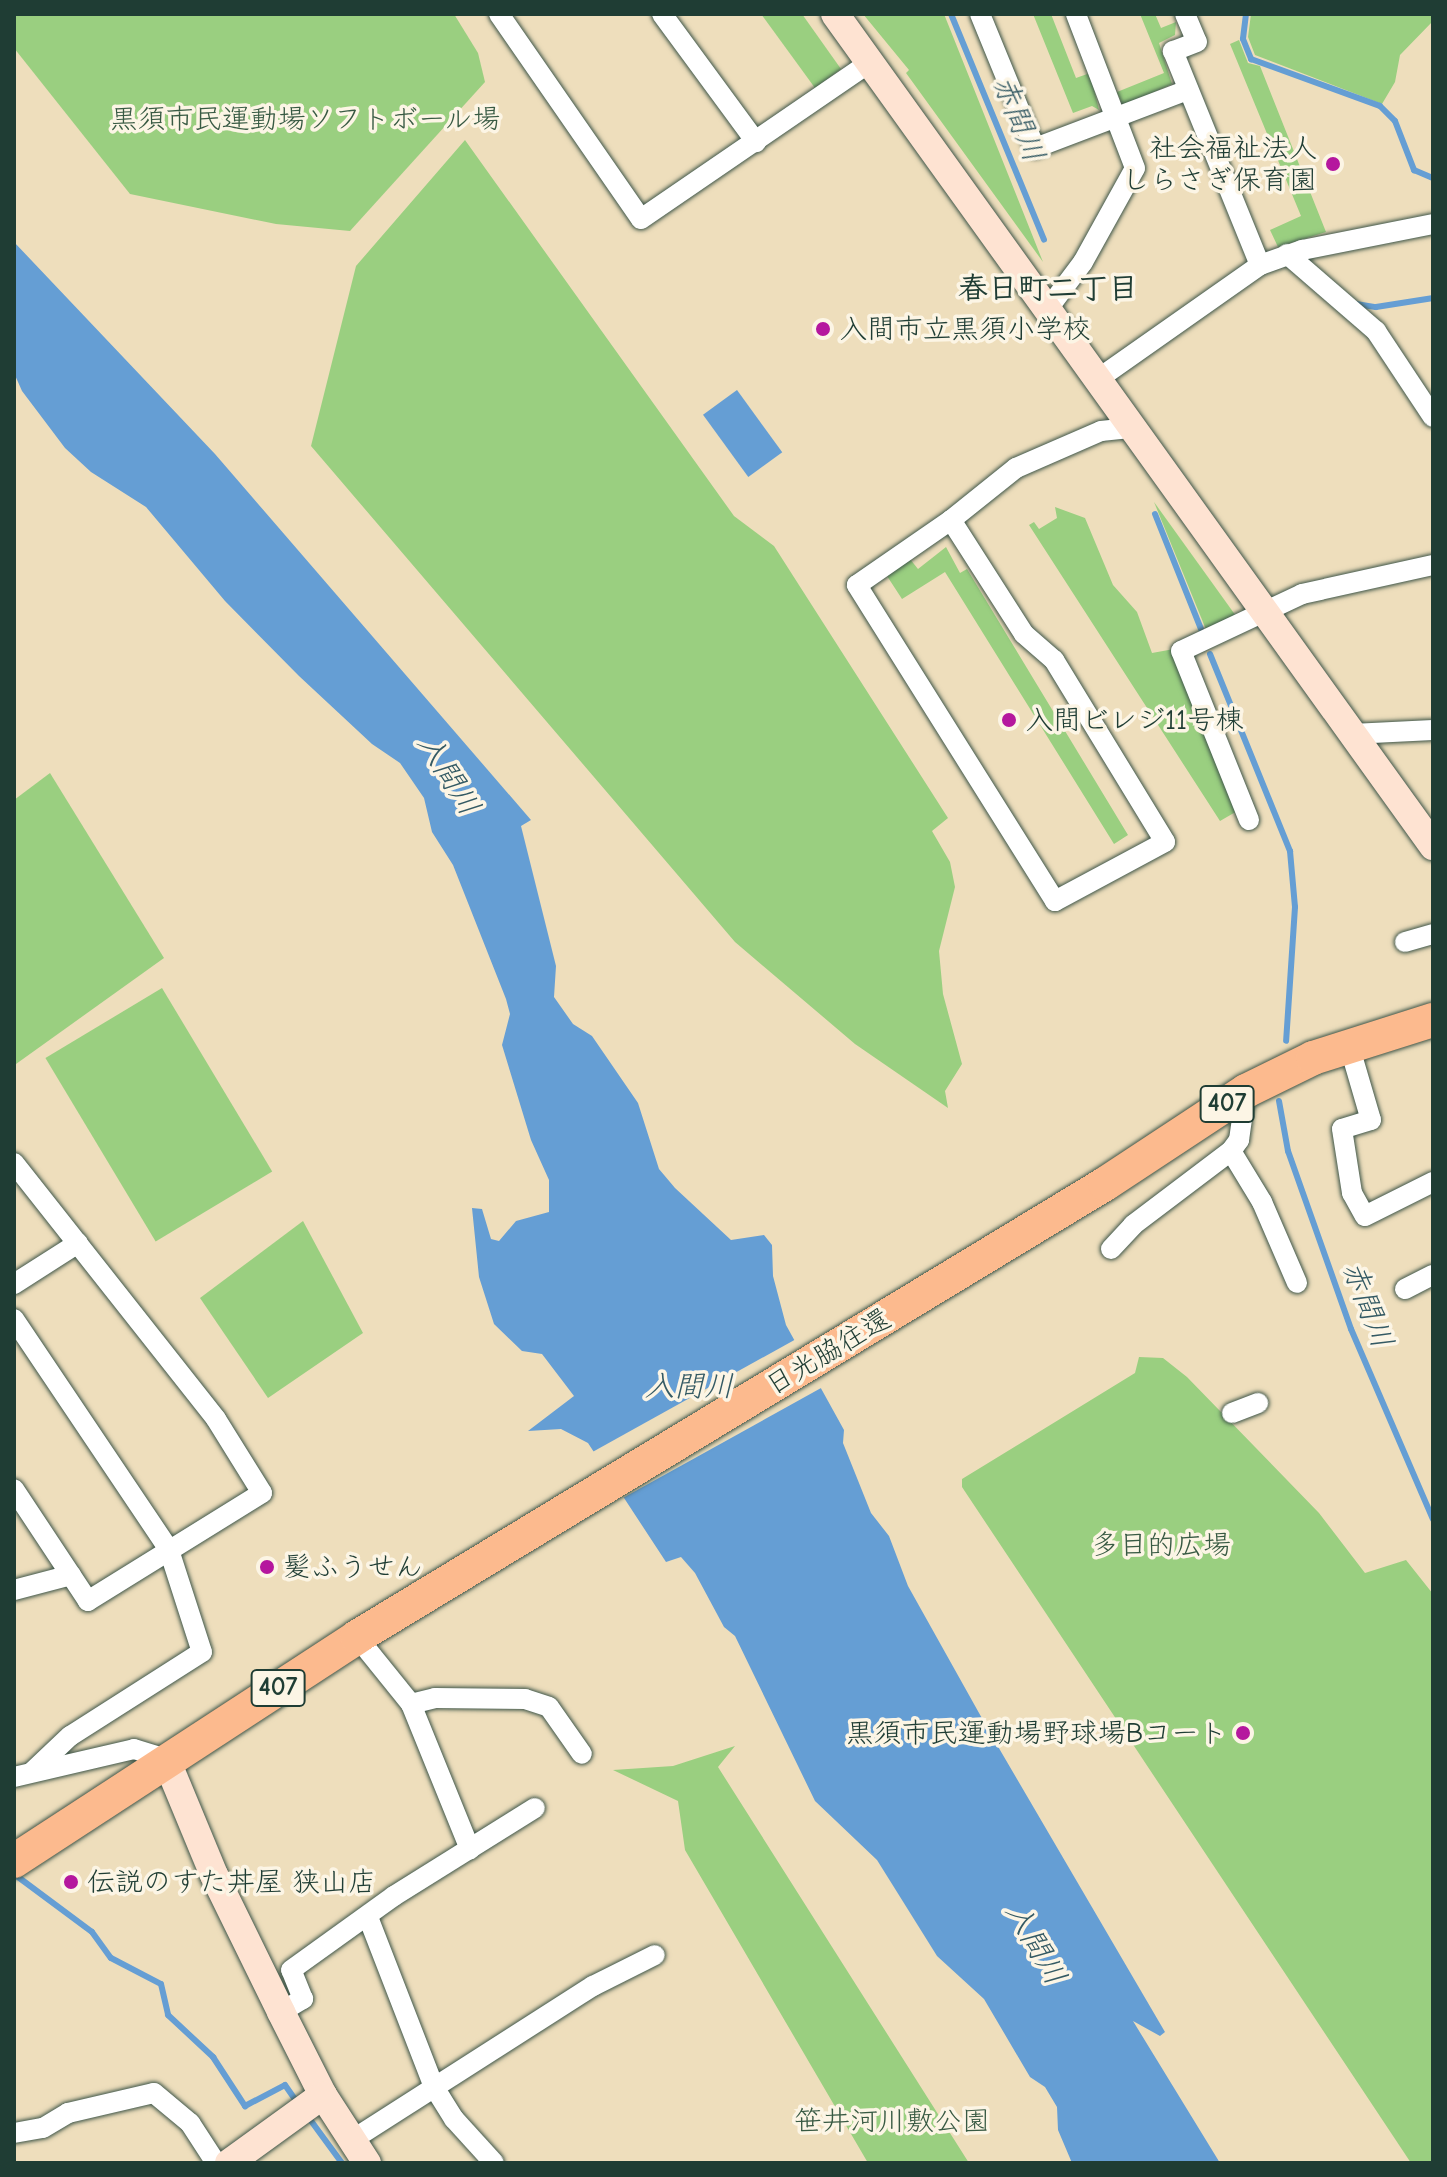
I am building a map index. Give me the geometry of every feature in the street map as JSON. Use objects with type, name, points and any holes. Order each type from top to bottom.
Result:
[{"type":"highway","name":"日光脇往還","points":[[166,1759],[357,1637],[1038,1224],[1246,1091],[1349,1045],[1433,1020]]},
{"type":"highway","name":"407","points":[[14,1861],[166,1759]]},
{"type":"street","points":[[499,14],[641,219],[870,62]]},
{"type":"street","points":[[662,14],[756,142]]},
{"type":"street","points":[[835,14],[1433,846]]},
{"type":"street","points":[[980,14],[1035,148],[1188,90]]},
{"type":"street","points":[[1047,310],[1083,262],[1135,168],[1076,14]]},
{"type":"street","points":[[1185,14],[1197,42],[1173,51],[1260,265]]},
{"type":"street","points":[[1098,379],[1260,265],[1287,254],[1433,224]]},
{"type":"street","points":[[1287,254],[1376,331],[1433,417]]},
{"type":"street","points":[[951,520],[1024,634],[1054,660],[1165,842],[1055,901],[857,585],[951,520],[1016,468],[1101,431],[1132,428]]},
{"type":"street","points":[[1249,820],[1181,651],[1263,610],[1342,582],[1433,565]]},
{"type":"street","points":[[1352,734],[1433,730]]},
{"type":"street","points":[[1405,942],[1433,934]]},
{"type":"street","points":[[1349,1045],[1371,1120],[1342,1129],[1352,1193],[1365,1216],[1433,1182]]},
{"type":"street","points":[[1111,1249],[1133,1225],[1231,1151],[1239,1140],[1246,1091]]},
{"type":"street","points":[[1231,1151],[1257,1191],[1297,1283]]},
{"type":"street","points":[[14,1489],[88,1601],[262,1493],[216,1419],[15,1167]]},
{"type":"street","points":[[14,1284],[78,1243]]},
{"type":"street","points":[[1405,1289],[1433,1275]]},
{"type":"street","points":[[14,1319],[169,1550],[202,1652],[70,1736],[23,1774]]},
{"type":"street","points":[[1232,1413],[1258,1403]]},
{"type":"street","points":[[14,1590],[71,1575]]},
{"type":"street","points":[[357,1637],[411,1704],[470,1849]]},
{"type":"street","points":[[411,1704],[435,1698],[525,1699],[549,1707],[582,1754]]},
{"type":"street","points":[[23,1774],[134,1749],[166,1759],[281,2012],[323,2095],[360,2152],[434,2087],[593,1986],[655,1955]]},
{"type":"street","points":[[281,2012],[303,1999],[291,1970],[535,1808]]},
{"type":"street","points":[[368,1917],[434,2087],[494,2163]]},
{"type":"street","points":[[14,2133],[43,2128],[68,2113],[154,2093],[190,2123],[216,2163]]},
{"type":"street","points":[[229,2163],[323,2095]]},
{"type":"green space","name":"黒須市民運動場ソフトボール場","points":[[14,14],[454,14],[478,53],[485,82],[350,231],[276,224],[130,194],[14,48]]},
{"type":"green space","points":[[761,14],[802,14],[841,69],[815,88]]},
{"type":"green space","points":[[863,14],[944,14],[1043,262],[906,73],[909,70]]},
{"type":"green space","points":[[1033,14],[1051,14],[1076,78],[1090,73],[1099,110],[1092,106],[1073,113]]},
{"type":"green space","points":[[1140,14],[1155,14],[1161,28],[1176,22],[1175,35],[1159,43],[1172,84],[1123,106],[1117,92],[1164,73]]},
{"type":"green space","points":[[1251,14],[1433,14],[1433,21],[1400,55],[1395,82],[1382,104],[1255,55],[1248,37]]},
{"type":"green space","points":[[1239,40],[1248,63],[1260,66],[1326,232],[1278,247],[1270,230],[1301,216],[1230,44]]},
{"type":"green space","points":[[465,140],[734,516],[774,546],[948,818],[932,831],[950,862],[955,887],[939,951],[943,994],[962,1064],[945,1091],[948,1108],[855,1044],[735,942],[311,446],[356,266]]},
{"type":"green space","points":[[1154,502],[1236,616],[1207,632]]},
{"type":"green space","points":[[1055,507],[1085,518],[1113,585],[1137,612],[1152,653],[1174,649],[1239,810],[1220,821],[1029,525],[1034,522],[1039,529],[1057,518]]},
{"type":"green space","points":[[946,547],[960,573],[967,569],[1128,835],[1114,844],[945,572],[902,599],[887,576],[910,559],[918,569]]},
{"type":"green space","points":[[50,773],[164,958],[16,1064],[14,800]]},
{"type":"green space","points":[[162,988],[272,1171],[156,1241],[45,1058]]},
{"type":"green space","points":[[303,1221],[363,1333],[268,1398],[200,1298]]},
{"type":"green space","name":"多目的広場","points":[[1139,1357],[1163,1358],[1187,1377],[1319,1513],[1365,1573],[1406,1560],[1433,1594],[1433,2163],[1411,2163],[962,1487],[962,1479],[1135,1373]]},
{"type":"green space","name":"笹井河川敷公園","points":[[735,1746],[718,1767],[969,2163],[868,2163],[685,1850],[678,1801],[613,1770],[673,1766]]},
{"type":"water","name":"入間川","points":[[14,242],[215,454],[531,820],[521,826],[556,966],[554,997],[573,1024],[592,1036],[638,1103],[659,1169],[675,1188],[731,1240],[764,1235],[772,1245],[773,1276],[786,1325],[844,1430],[843,1443],[871,1513],[889,1536],[908,1586],[993,1738],[1165,2032],[1160,2036],[1133,2021],[1220,2163],[1072,2163],[1058,2130],[1057,2107],[1045,2087],[1030,2077],[984,1999],[937,1956],[877,1860],[815,1801],[735,1636],[724,1627],[695,1573],[681,1557],[666,1562],[588,1443],[561,1429],[528,1431],[574,1396],[542,1354],[522,1351],[494,1324],[479,1277],[472,1208],[482,1209],[491,1239],[499,1241],[516,1221],[549,1212],[549,1180],[531,1140],[502,1045],[510,1014],[506,999],[453,865],[432,832],[424,798],[400,763],[372,744],[299,676],[225,601],[146,507],[91,472],[65,448],[22,391],[14,373]]},
{"type":"water","points":[[737,390],[782,452],[748,477],[703,415]]},
{"type":"pier","points":[[798,1338],[825,1386],[617,1501],[591,1453]]},
{"type":"waterway","name":"赤間川","points":[[951,14],[1044,240]]},
{"type":"waterway","points":[[1246,14],[1243,39],[1251,59],[1380,106],[1395,121],[1414,170],[1433,178]]},
{"type":"waterway","points":[[1356,304],[1376,307],[1433,298]]},
{"type":"waterway","name":"赤間川","points":[[1155,514],[1201,629]]},
{"type":"waterway","name":"赤間川","points":[[1210,654],[1290,851],[1295,907],[1286,1041]]},
{"type":"waterway","name":"赤間川","points":[[1279,1101],[1288,1151],[1351,1329],[1433,1519]]},
{"type":"waterway","points":[[14,1874],[92,1932],[111,1958],[161,1984],[168,2015],[213,2057],[245,2106],[285,2085],[297,2102]]},
{"type":"waterway","points":[[306,2114],[342,2163]]},
{"type":"place","name":"社会福祉法人 しらさぎ保育園","points":[[1333,164]]},
{"type":"place","name":"入間市立黒須小学校","points":[[823,329]]},
{"type":"place","name":"入間ビレジ11号棟","points":[[1009,720]]},
{"type":"place","name":"髪ふうせん","points":[[267,1567]]},
{"type":"place","name":"黒須市民運動場野球場Bコート","points":[[1243,1733]]},
{"type":"place","name":"伝説のすた丼屋 狭山店","points":[[71,1882]]},
{"type":"district","name":"春日町二丁目","points":[[1048,289]]}]
